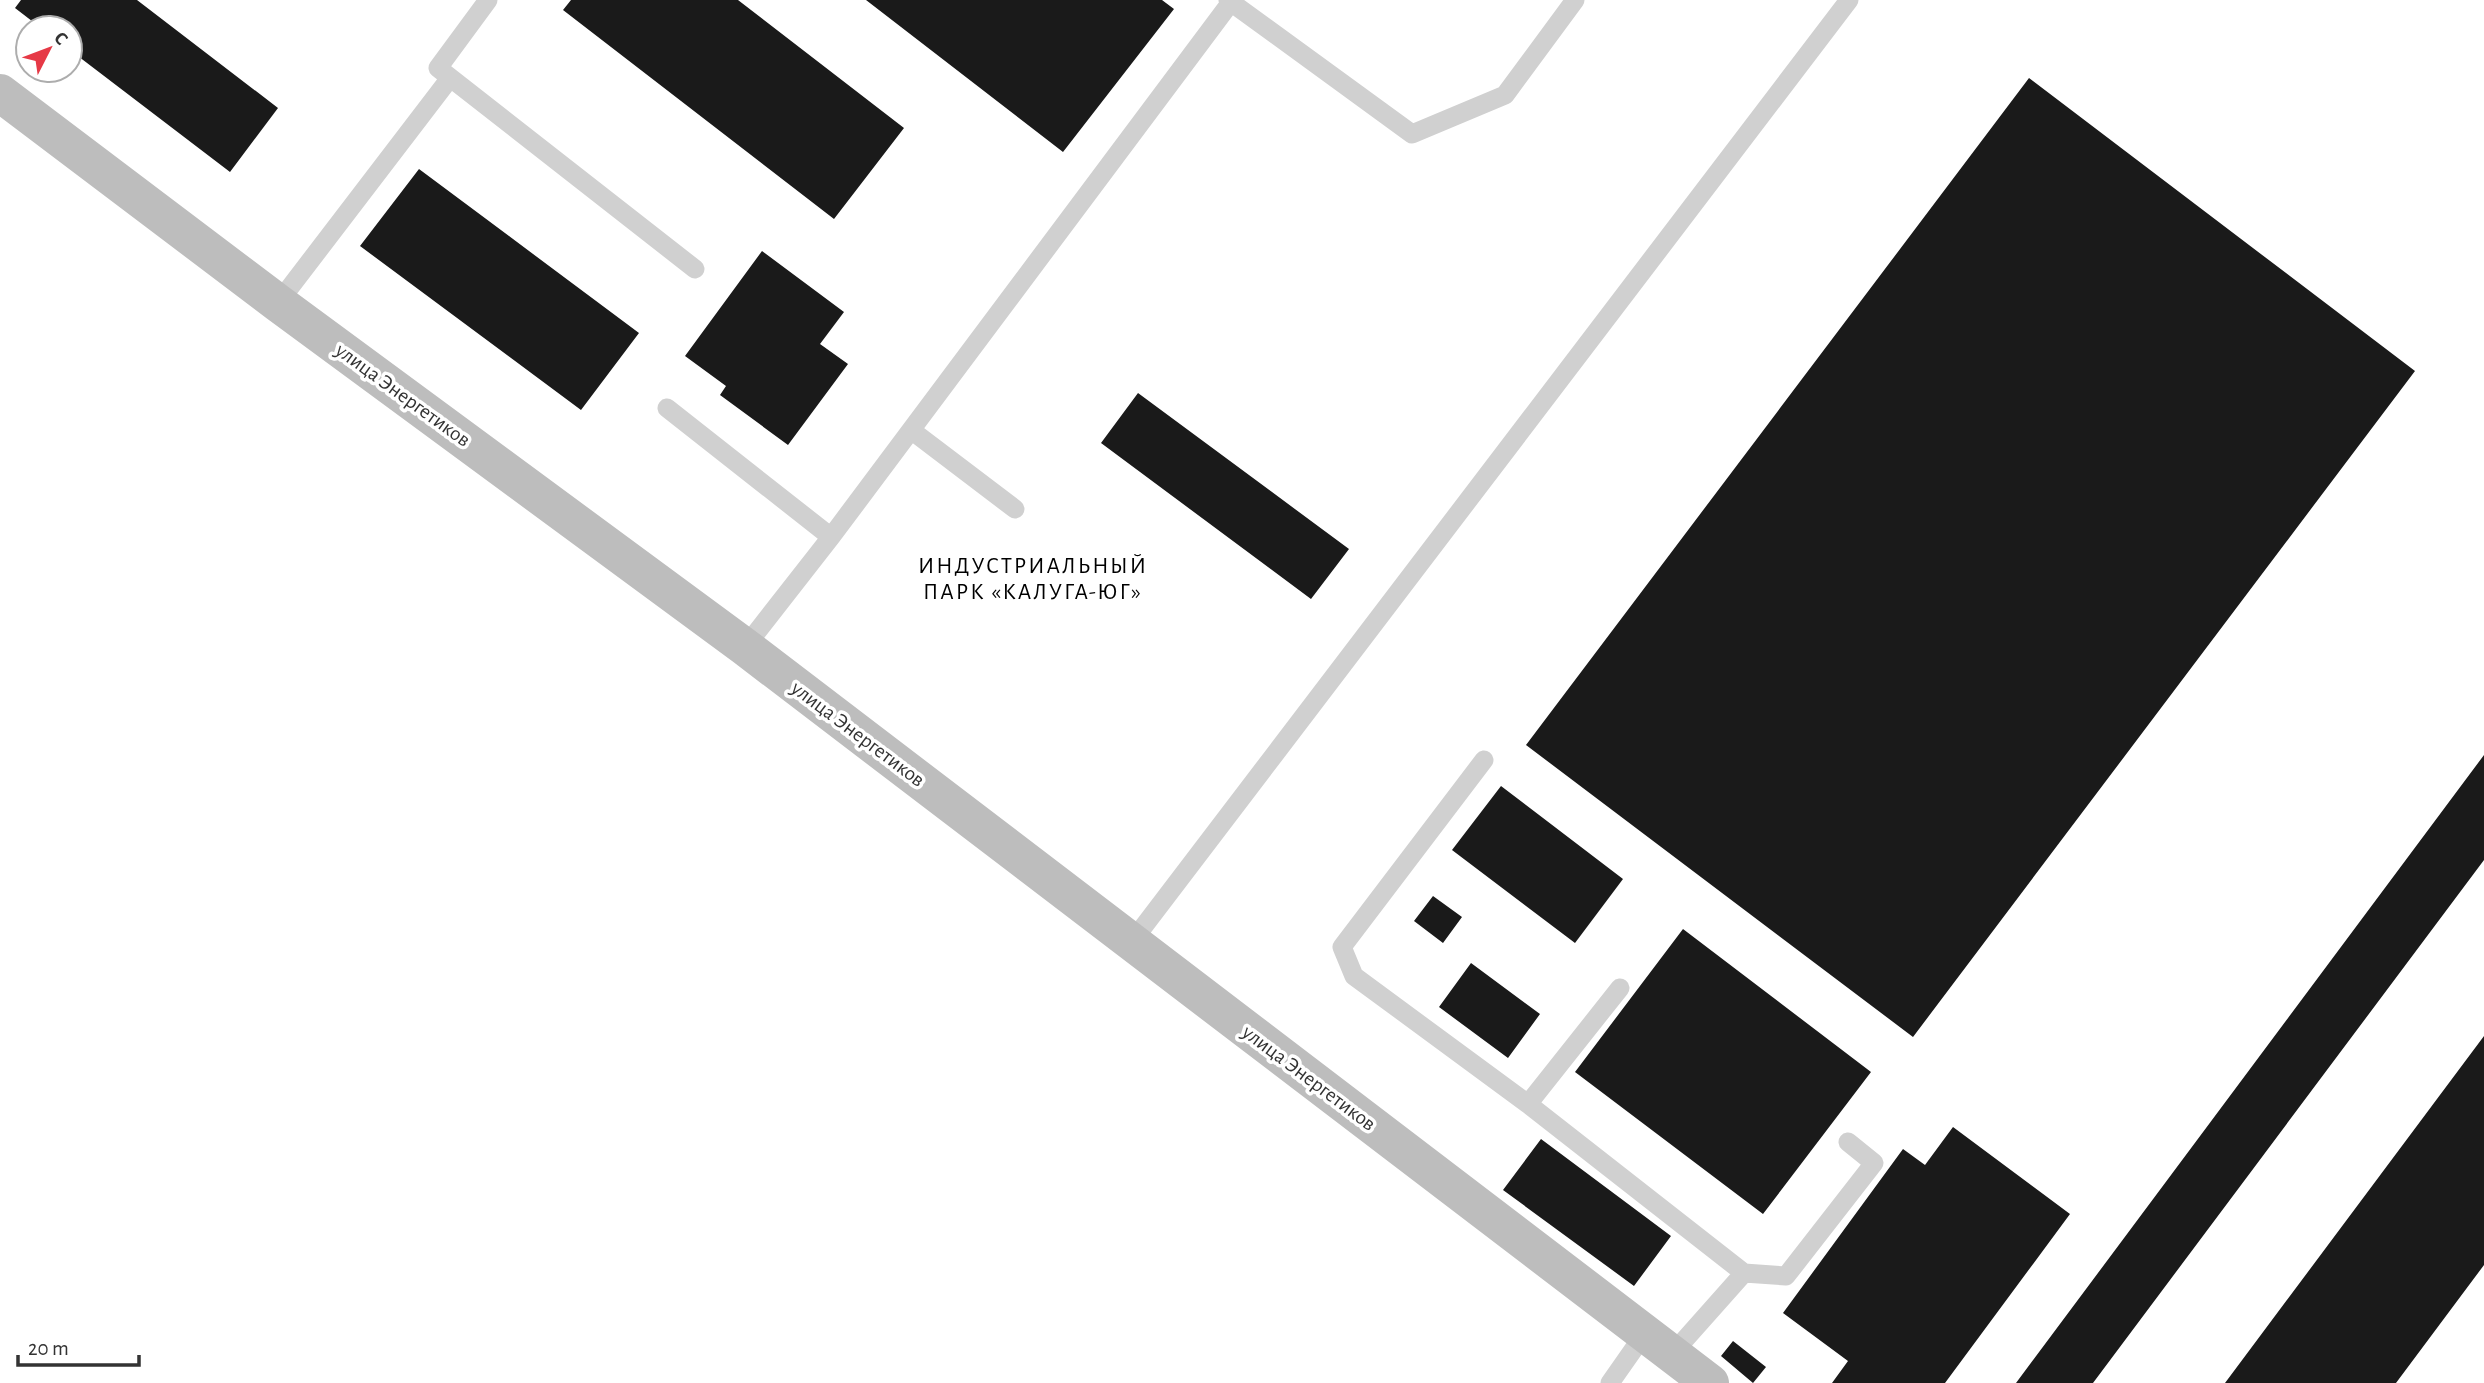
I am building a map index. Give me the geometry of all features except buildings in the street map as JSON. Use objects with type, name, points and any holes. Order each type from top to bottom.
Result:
[{"type":"street","name":"улица Энергетиков","points":[[0,93],[278,303],[745,647],[1710,1383]]},
{"type":"lane","points":[[488,0],[438,68],[695,269]]},
{"type":"lane","points":[[745,647],[831,537],[1230,1],[1412,134],[1505,94],[1575,0]]},
{"type":"lane","points":[[1131,943],[1849,0]]},
{"type":"lane","points":[[278,303],[450,78]]},
{"type":"lane","points":[[667,408],[831,537]]},
{"type":"lane","points":[[911,430],[1015,509]]},
{"type":"lane","points":[[1485,760],[1342,947],[1354,976],[1528,1104],[1744,1273],[1786,1276],[1874,1163],[1848,1142]]},
{"type":"lane","points":[[1528,1104],[1620,988]]},
{"type":"lane","points":[[1610,1383],[1744,1273]]},
{"type":"district","name":"ИНДУСТРИАЛЬНЫЙ ПАРК «КАЛУГА-ЮГ»","points":[[1033,579]]}]
